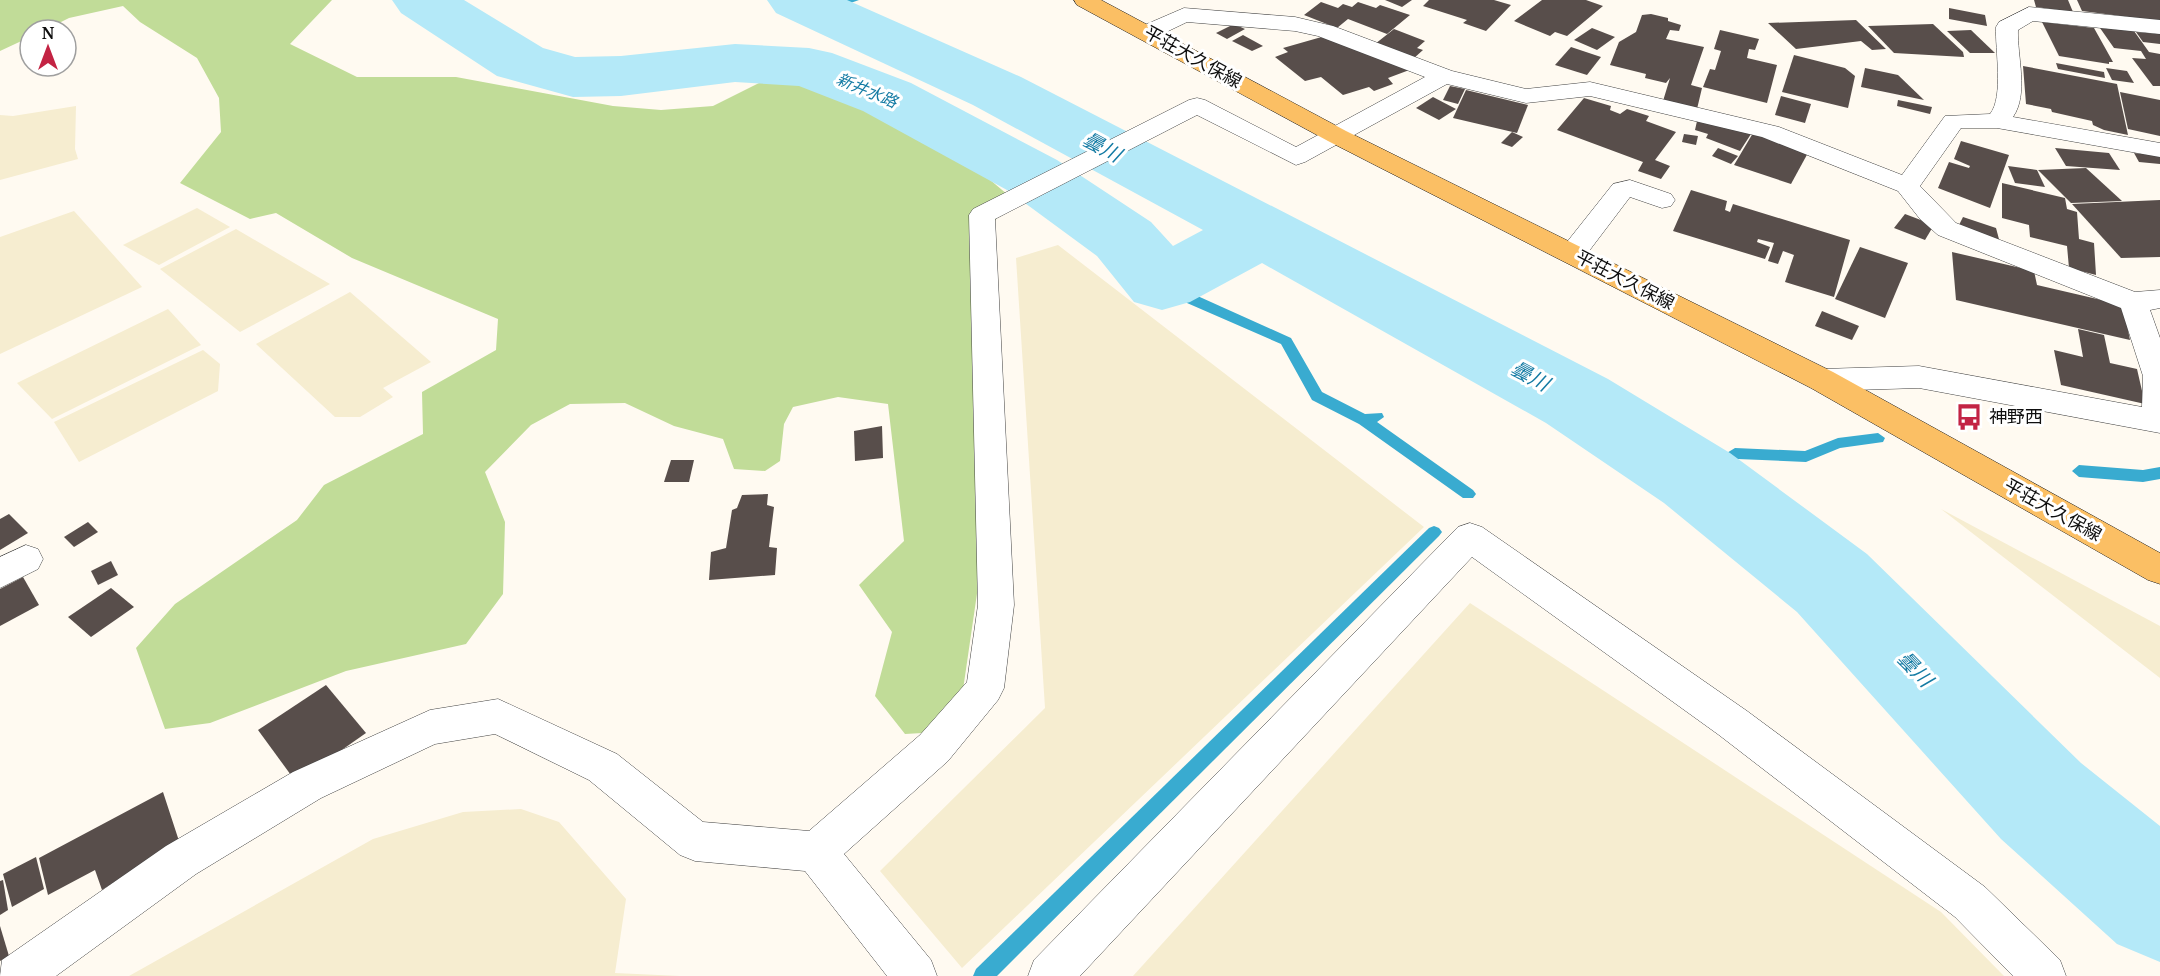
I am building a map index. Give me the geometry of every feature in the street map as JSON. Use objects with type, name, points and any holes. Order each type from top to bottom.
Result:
[{"type":"main road","name":"平荘大久保線","points":[[1085,0],[1337,136],[1822,380],[2160,570]]},
{"type":"street","points":[[1273,22],[1295,6]]},
{"type":"street","points":[[1997,121],[2006,110],[2009,98],[2005,44],[2007,27],[2025,7],[2160,27]]},
{"type":"street","points":[[1148,32],[1184,15],[1273,22],[1325,31],[1444,76],[1526,96],[1590,89],[1770,132],[1907,186],[1929,213],[1947,229],[2147,301],[2158,376],[2159,421],[1919,377],[1822,380]]},
{"type":"street","points":[[816,852],[934,748],[985,688],[996,605],[982,215],[1197,105],[1296,157],[1444,76]]},
{"type":"street","points":[[1907,186],[1954,121],[1997,121],[2160,150]]},
{"type":"street","points":[[1573,253],[1622,190],[1630,188],[1662,200]]},
{"type":"street","points":[[1050,976],[1470,537],[1733,723],[1970,902],[2044,976]]},
{"type":"street","points":[[18,976],[181,860],[307,785],[430,727],[498,716],[603,767],[695,841],[816,852],[915,976]]},
{"type":"shaded area","points":[[76,106],[75,149],[78,159],[0,180],[0,115],[13,116]]},
{"type":"shaded area","points":[[197,208],[230,227],[159,265],[123,245]]},
{"type":"shaded area","points":[[74,211],[142,287],[0,354],[0,237]]},
{"type":"shaded area","points":[[236,229],[330,284],[240,332],[160,269]]},
{"type":"shaded area","points":[[1058,245],[1424,527],[962,968],[880,871],[1045,708],[1016,258]]},
{"type":"shaded area","points":[[350,292],[431,362],[383,388],[393,397],[360,417],[335,417],[256,344]]},
{"type":"shaded area","points":[[168,309],[201,345],[52,419],[17,383]]},
{"type":"shaded area","points":[[203,350],[220,364],[218,391],[79,462],[54,422]]},
{"type":"shaded area","points":[[1941,509],[2160,626],[2160,678]]},
{"type":"shaded area","points":[[1470,603],[1941,912],[2004,976],[1133,976]]},
{"type":"shaded area","points":[[521,809],[559,822],[626,899],[615,973],[680,976],[129,976],[373,839],[463,812]]},
{"type":"green space","points":[[0,0],[332,0],[290,44],[357,77],[456,77],[613,106],[661,110],[713,106],[759,83],[795,75],[866,96],[912,125],[964,148],[982,173],[1008,195],[992,227],[988,518],[957,731],[905,734],[875,696],[892,632],[859,585],[904,541],[888,404],[838,397],[793,407],[784,424],[780,461],[765,471],[734,469],[723,439],[674,426],[625,403],[570,404],[531,425],[485,472],[505,522],[503,594],[466,644],[346,671],[210,723],[165,729],[136,648],[175,604],[297,520],[324,485],[423,434],[422,392],[496,350],[498,319],[352,258],[276,213],[250,219],[180,183],[221,132],[219,98],[197,58],[140,22],[123,6],[69,18],[18,18],[18,43],[0,51]]},
{"type":"building","points":[[1385,0],[1412,0],[1402,7]]},
{"type":"building","points":[[1429,0],[1494,0],[1511,5],[1486,31],[1463,23],[1467,20],[1423,6]]},
{"type":"building","points":[[1542,0],[1586,0],[1603,6],[1567,36],[1555,32],[1550,36],[1514,21]]},
{"type":"building","points":[[2034,0],[2068,0],[2073,12],[2036,7]]},
{"type":"building","points":[[2077,0],[2160,0],[2160,21],[2082,11]]},
{"type":"building","points":[[1321,2],[1338,8],[1343,4],[1352,7],[1358,2],[1376,8],[1380,5],[1410,15],[1387,34],[1348,19],[1337,28],[1304,15]]},
{"type":"building","points":[[1949,8],[1985,15],[1987,26],[1949,19]]},
{"type":"building","points":[[1651,14],[1668,18],[1668,21],[1681,25],[1679,31],[1670,30],[1666,39],[1704,47],[1691,85],[1702,88],[1697,109],[1663,101],[1670,78],[1666,83],[1645,78],[1646,74],[1610,65],[1619,42],[1636,32],[1642,15]]},
{"type":"building","points":[[1856,20],[1886,49],[1872,50],[1861,41],[1796,49],[1768,23]]},
{"type":"building","points":[[2042,22],[2094,28],[2113,62],[2109,64],[2059,56]]},
{"type":"building","points":[[1234,24],[1245,29],[1227,39],[1216,33]]},
{"type":"building","points":[[1933,24],[1963,52],[1964,57],[1894,53],[1868,26]]},
{"type":"building","points":[[1592,28],[1615,37],[1597,50],[1574,40]]},
{"type":"building","points":[[2100,28],[2134,31],[2149,52],[2160,54],[2160,86],[2153,86],[2132,58],[2146,59],[2141,51],[2114,48]]},
{"type":"building","points":[[1394,29],[1425,41],[1417,48],[1423,50],[1413,59],[1375,44]]},
{"type":"building","points":[[1720,30],[1759,39],[1755,50],[1749,49],[1747,58],[1777,65],[1767,103],[1703,87],[1710,69],[1715,70],[1721,51],[1714,49]]},
{"type":"building","points":[[1971,30],[1995,53],[1970,53],[1947,31]]},
{"type":"building","points":[[2136,32],[2160,34],[2160,44],[2143,42]]},
{"type":"building","points":[[1243,35],[1263,46],[1252,51],[1232,41]]},
{"type":"building","points":[[1325,36],[1412,69],[1388,78],[1393,84],[1374,91],[1369,87],[1343,95],[1321,77],[1305,81],[1275,57],[1288,52],[1283,48]]},
{"type":"building","points":[[1571,47],[1601,57],[1587,75],[1555,65]]},
{"type":"building","points":[[1794,55],[1845,68],[1855,76],[1848,108],[1782,92]]},
{"type":"building","points":[[2056,63],[2104,72],[2105,78],[2058,69]]},
{"type":"building","points":[[2023,66],[2117,84],[2128,135],[2104,130],[2093,125],[2092,121],[2026,104]]},
{"type":"building","points":[[1865,68],[1898,75],[1924,100],[1861,87]]},
{"type":"building","points":[[2106,68],[2127,71],[2134,83],[2112,80]]},
{"type":"building","points":[[1450,86],[1465,89],[1458,104],[1443,100]]},
{"type":"building","points":[[1466,90],[1528,105],[1517,133],[1453,118]]},
{"type":"building","points":[[2120,92],[2160,100],[2160,136],[2128,129]]},
{"type":"building","points":[[1781,96],[1811,104],[1805,123],[1775,115]]},
{"type":"building","points":[[1433,97],[1456,109],[1439,120],[1416,108]]},
{"type":"building","points":[[1584,98],[1611,106],[1610,110],[1620,114],[1627,109],[1649,116],[1646,121],[1676,132],[1655,160],[1670,166],[1661,179],[1638,171],[1643,162],[1557,130]]},
{"type":"building","points":[[1898,100],[1932,107],[1930,114],[1897,106]]},
{"type":"building","points":[[1697,121],[1751,134],[1740,151],[1706,138],[1708,134],[1695,130]]},
{"type":"building","points":[[1512,132],[1523,137],[1512,147],[1501,143]]},
{"type":"building","points":[[1753,133],[1809,151],[1791,184],[1734,165]]},
{"type":"building","points":[[1684,134],[1698,136],[1696,145],[1682,142]]},
{"type":"building","points":[[1961,141],[2009,155],[1990,208],[1938,188],[1949,162],[1969,168],[1970,166],[1954,159]]},
{"type":"building","points":[[1718,148],[1738,156],[1731,164],[1712,156]]},
{"type":"building","points":[[2055,148],[2109,153],[2120,170],[2066,166]]},
{"type":"building","points":[[2134,153],[2160,156],[2160,164],[2139,162]]},
{"type":"building","points":[[2008,166],[2037,170],[2045,187],[2015,183]]},
{"type":"building","points":[[2086,168],[2122,201],[2071,203],[2038,170]]},
{"type":"building","points":[[2002,183],[2065,198],[2067,209],[2077,212],[2079,239],[2094,243],[2096,275],[2069,268],[2067,246],[2030,237],[2029,225],[2002,218]]},
{"type":"building","points":[[1691,190],[1727,201],[1725,210],[1730,212],[1733,204],[1850,240],[1834,297],[1785,282],[1794,255],[1783,251],[1778,264],[1768,261],[1774,243],[1758,239],[1757,242],[1770,247],[1765,259],[1673,231]]},
{"type":"building","points":[[2160,200],[2160,257],[2121,258],[2072,204]]},
{"type":"building","points":[[1905,214],[1934,225],[1925,240],[1894,228]]},
{"type":"building","points":[[1963,217],[1996,228],[2000,243],[1958,227]]},
{"type":"building","points":[[1860,247],[1908,263],[1885,318],[1835,299]]},
{"type":"building","points":[[1952,252],[2034,271],[2037,285],[2123,305],[2130,340],[1956,300]]},
{"type":"building","points":[[1822,311],[1859,326],[1852,340],[1815,326]]},
{"type":"building","points":[[2078,329],[2104,335],[2110,363],[2137,369],[2145,404],[2061,385],[2054,350],[2083,357]]},
{"type":"building","points":[[882,426],[883,458],[855,461],[854,431]]},
{"type":"building","points":[[671,460],[694,460],[689,482],[664,482]]},
{"type":"building","points":[[768,494],[767,505],[774,507],[769,547],[777,548],[775,575],[709,580],[711,552],[726,548],[732,510],[737,508],[742,495]]},
{"type":"building","points":[[9,514],[28,533],[0,550],[0,519]]},
{"type":"building","points":[[88,522],[98,532],[74,547],[64,537]]},
{"type":"building","points":[[111,561],[118,575],[98,585],[91,571]]},
{"type":"building","points":[[23,577],[39,605],[0,626],[0,589]]},
{"type":"building","points":[[111,588],[134,607],[91,637],[68,617]]},
{"type":"building","points":[[326,685],[366,733],[296,782],[258,730]]},
{"type":"building","points":[[163,792],[179,841],[102,890],[95,870],[48,895],[39,858]]},
{"type":"building","points":[[36,857],[44,889],[12,907],[3,874]]},
{"type":"building","points":[[3,880],[8,910],[0,915],[0,881]]},
{"type":"building","points":[[0,926],[9,956],[0,961]]},
{"type":"waterway","name":"新井水路","points":[[422,0],[520,62],[573,77],[621,76],[735,63],[809,67],[887,97],[1032,175],[1124,239],[1162,284],[1262,231]]},
{"type":"waterway","name":"曇川","points":[[797,0],[997,91],[1262,231]]},
{"type":"waterway","points":[[819,11],[854,0]]},
{"type":"waterway","name":"曇川","points":[[1262,231],[1577,401],[1697,478],[1832,583],[2041,801],[2160,902]]},
{"type":"waterway","points":[[1162,284],[1192,300],[1286,341],[1317,396],[1364,420]]},
{"type":"waterway","points":[[1364,420],[1377,417]]},
{"type":"waterway","points":[[1364,420],[1468,494]]},
{"type":"waterway","points":[[1697,478],[1735,453],[1806,457],[1838,443],[1878,438]]},
{"type":"waterway","points":[[2079,471],[2143,476],[2160,473]]},
{"type":"waterway","points":[[983,976],[1434,532]]},
{"type":"place","name":"神野西","points":[[1969,417]]}]
